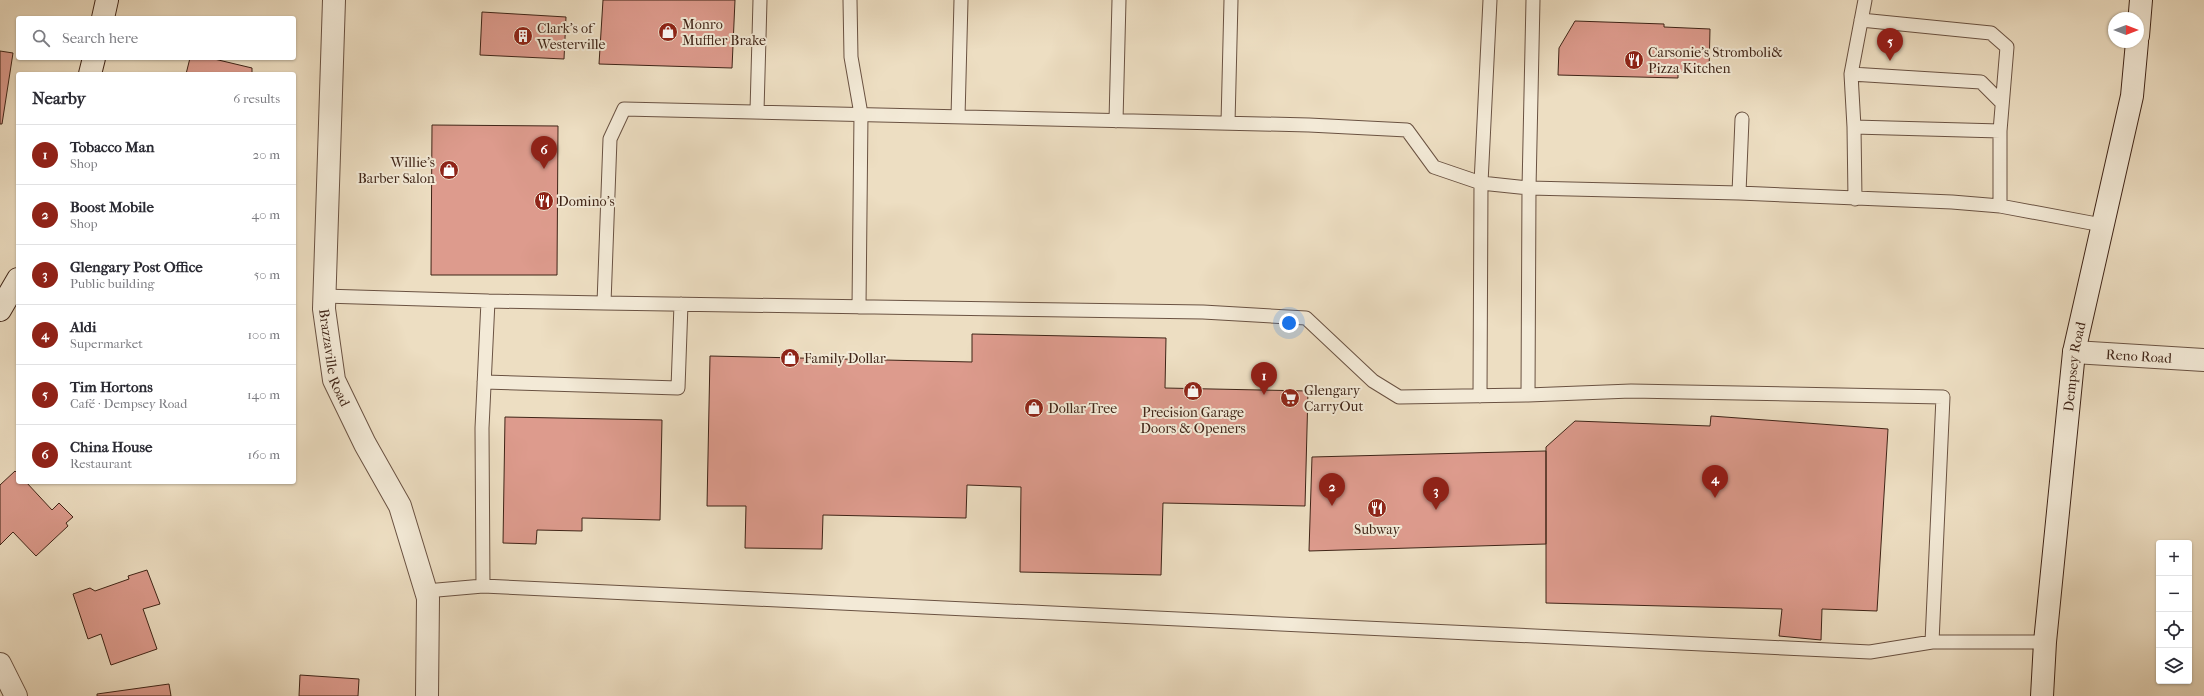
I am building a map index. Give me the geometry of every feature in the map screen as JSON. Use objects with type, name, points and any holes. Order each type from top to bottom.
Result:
[{"type":"street","points":[[103,16],[107,0]]},
{"type":"street","name":"Brazzaville Road","points":[[334,0],[324,309],[334,380],[365,444],[400,506],[428,598],[427,696]]},
{"type":"street","points":[[2140,12],[2141,0]]},
{"type":"street","name":"Dempsey Road","points":[[2042,696],[2045,642],[2074,352],[2132,96],[2136,48]]},
{"type":"street","points":[[90,72],[94,60]]},
{"type":"street","points":[[0,310],[16,282]]},
{"type":"street","name":"Reno Road","points":[[2074,352],[2204,360]]},
{"type":"street","points":[[0,664],[16,696]]},
{"type":"lane","points":[[757,111],[760,0]]},
{"type":"lane","points":[[850,0],[851,57],[861,114],[859,307]]},
{"type":"lane","points":[[958,117],[961,0]]},
{"type":"lane","points":[[1116,121],[1119,0]]},
{"type":"lane","points":[[1228,123],[1231,0]]},
{"type":"lane","points":[[1480,396],[1481,183],[1490,0]]},
{"type":"lane","points":[[1528,395],[1529,188],[1533,0]]},
{"type":"lane","points":[[1855,200],[1854,127],[1851,74],[1865,0]]},
{"type":"lane","points":[[1861,20],[1990,33],[2007,47],[2000,131],[2000,206]]},
{"type":"lane","points":[[1851,74],[1981,82],[2002,102]]},
{"type":"lane","points":[[604,303],[610,139],[624,109],[1228,123],[1407,130],[1434,167],[1481,183],[1529,188],[1739,193],[1855,200],[2000,206],[2102,225]]},
{"type":"lane","points":[[1739,193],[1742,119]]},
{"type":"lane","points":[[1854,127],[2000,131]]},
{"type":"lane","points":[[324,296],[488,301],[1203,312],[1306,318],[1373,381],[1399,397],[1528,395],[1631,391],[1943,397],[1932,642]]},
{"type":"lane","points":[[483,586],[482,428],[488,301]]},
{"type":"lane","points":[[484,382],[678,388],[681,304]]},
{"type":"lane","points":[[426,591],[483,586],[1870,652],[1932,642],[2045,642]]},
{"type":"building","name":"Monro Muffler Brake","points":[[603,0],[735,0],[732,68],[599,64]]},
{"type":"building","name":"Clark's of Westerville","points":[[482,12],[566,17],[564,59],[480,55]]},
{"type":"building","name":"Carsonie's Stromboli& Pizza Kitchen","points":[[1575,21],[1664,24],[1664,27],[1710,29],[1709,72],[1678,72],[1678,78],[1558,75],[1559,48]]},
{"type":"building","points":[[0,51],[13,53],[2,124],[0,124]]},
{"type":"building","points":[[190,60],[218,60],[252,68],[252,72],[186,72]]},
{"type":"building","points":[[432,125],[558,126],[557,275],[431,275]]},
{"type":"building","points":[[972,334],[1166,338],[1165,388],[1308,391],[1305,506],[1163,503],[1161,575],[1020,572],[1021,487],[967,485],[966,518],[823,515],[822,549],[745,548],[746,506],[707,506],[710,356],[972,362]]},
{"type":"building","points":[[1711,416],[1888,429],[1877,611],[1822,609],[1821,640],[1779,636],[1782,609],[1546,603],[1546,447],[1575,421],[1710,426]]},
{"type":"building","points":[[505,417],[662,420],[660,520],[582,518],[582,531],[537,530],[536,544],[503,543]]},
{"type":"building","points":[[1546,451],[1546,544],[1309,551],[1312,457]]},
{"type":"building","points":[[15,471],[16,484],[28,484],[52,510],[59,503],[73,517],[66,523],[68,526],[36,556],[13,532],[0,545],[0,485]]},
{"type":"building","points":[[147,570],[160,604],[143,609],[157,649],[111,665],[101,634],[88,639],[73,594],[90,588],[95,591],[129,579],[128,576]]},
{"type":"building","points":[[300,675],[359,679],[358,696],[299,696]]},
{"type":"building","points":[[169,684],[171,696],[97,696],[97,694]]},
{"type":"place","name":"Monro Muffler Brake","points":[[668,32]]},
{"type":"place","name":"Clark's of Westerville","points":[[523,36]]},
{"type":"place","name":"Carsonie's Stromboli& Pizza Kitchen","points":[[1634,60]]},
{"type":"place","name":"Tim Hortons","points":[[1890,61]]},
{"type":"place","name":"China House","points":[[544,169]]},
{"type":"place","name":"Willie's Barber Salon","points":[[449,170]]},
{"type":"place","name":"Domino's","points":[[544,201]]},
{"type":"place","name":"Family Dollar","points":[[790,358]]},
{"type":"place","name":"Precision Garage Doors & Openers","points":[[1193,391]]},
{"type":"place","name":"Tobacco Man","points":[[1264,395]]},
{"type":"place","name":"Glengary CarryOut","points":[[1290,398]]},
{"type":"place","name":"Dollar Tree","points":[[1034,408]]},
{"type":"place","name":"Aldi","points":[[1715,498]]},
{"type":"place","name":"Boost Mobile","points":[[1332,506]]},
{"type":"place","name":"Subway","points":[[1377,508]]},
{"type":"place","name":"Glengary Post Office","points":[[1436,510]]}]
